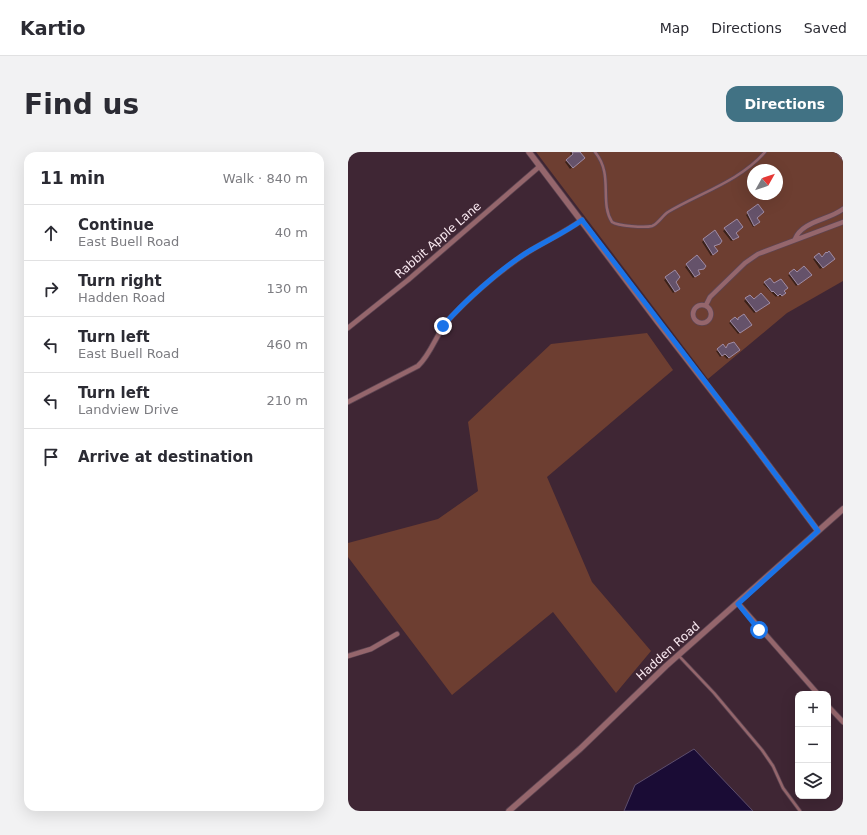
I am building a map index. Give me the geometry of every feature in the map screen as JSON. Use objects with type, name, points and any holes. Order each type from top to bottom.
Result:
[{"type":"street","points":[[529,152],[818,531]]},
{"type":"street","points":[[839,152],[843,157]]},
{"type":"street","name":"Rabbit Apple Lane","points":[[348,328],[408,280],[540,166]]},
{"type":"street","points":[[795,239],[798,232],[808,226],[836,215],[843,209]]},
{"type":"street","points":[[348,402],[418,366],[426,359],[443,326],[460,308],[519,258],[582,220]]},
{"type":"street","points":[[706,305],[710,297],[745,263],[758,254],[843,222]]},
{"type":"street","points":[[706,305],[710,310],[710,318],[703,323],[697,322],[693,317],[694,310],[698,306],[706,305]]},
{"type":"street","name":"Hadden Road","points":[[509,811],[580,749],[678,656],[843,509]]},
{"type":"street","points":[[738,604],[815,691]]},
{"type":"street","points":[[348,656],[371,650],[397,634]]},
{"type":"street","points":[[831,709],[843,722]]},
{"type":"lane","points":[[595,152],[604,164],[609,213],[612,222],[623,227],[649,227],[654,225],[664,214],[746,170],[765,152]]},
{"type":"lane","points":[[678,656],[762,750],[773,766],[783,788],[800,811]]},
{"type":"shaded area","points":[[536,152],[843,152],[843,281],[787,313],[708,379]]},
{"type":"shaded area","points":[[647,333],[673,370],[547,477],[592,582],[651,651],[616,693],[553,612],[452,695],[348,557],[348,543],[438,519],[478,491],[468,422],[551,344]]},
{"type":"shaded area","points":[[694,749],[753,811],[624,811],[635,785]]},
{"type":"building","points":[[572,152],[580,152],[585,158],[573,168],[566,160],[573,154]]},
{"type":"building","points":[[758,204],[764,212],[757,218],[760,222],[754,226],[747,212]]},
{"type":"building","points":[[737,219],[743,227],[736,233],[739,237],[733,240],[724,228]]},
{"type":"building","points":[[715,230],[722,241],[720,244],[714,246],[718,251],[713,255],[703,239]]},
{"type":"building","points":[[829,251],[835,259],[823,268],[814,257],[819,253],[822,257]]},
{"type":"building","points":[[697,255],[706,266],[704,269],[698,270],[700,274],[695,277],[686,264]]},
{"type":"building","points":[[804,266],[812,275],[798,285],[789,273],[794,269],[797,272]]},
{"type":"building","points":[[675,270],[680,277],[676,282],[680,289],[675,292],[665,277]]},
{"type":"building","points":[[770,278],[774,283],[781,279],[788,288],[784,291],[786,293],[782,296],[780,294],[778,296],[773,291],[772,292],[764,282]]},
{"type":"building","points":[[761,293],[770,303],[756,312],[745,298],[750,295],[754,299]]},
{"type":"building","points":[[744,314],[752,325],[740,333],[730,321],[735,317],[738,320],[738,318]]},
{"type":"building","points":[[734,342],[740,350],[729,358],[725,354],[722,356],[717,349],[723,344],[726,348],[728,344]]},
{"type":"route","points":[[443,326],[460,308],[519,258],[569,230],[582,220],[624,274],[657,321],[699,373],[818,531],[738,604],[759,630]]}]
